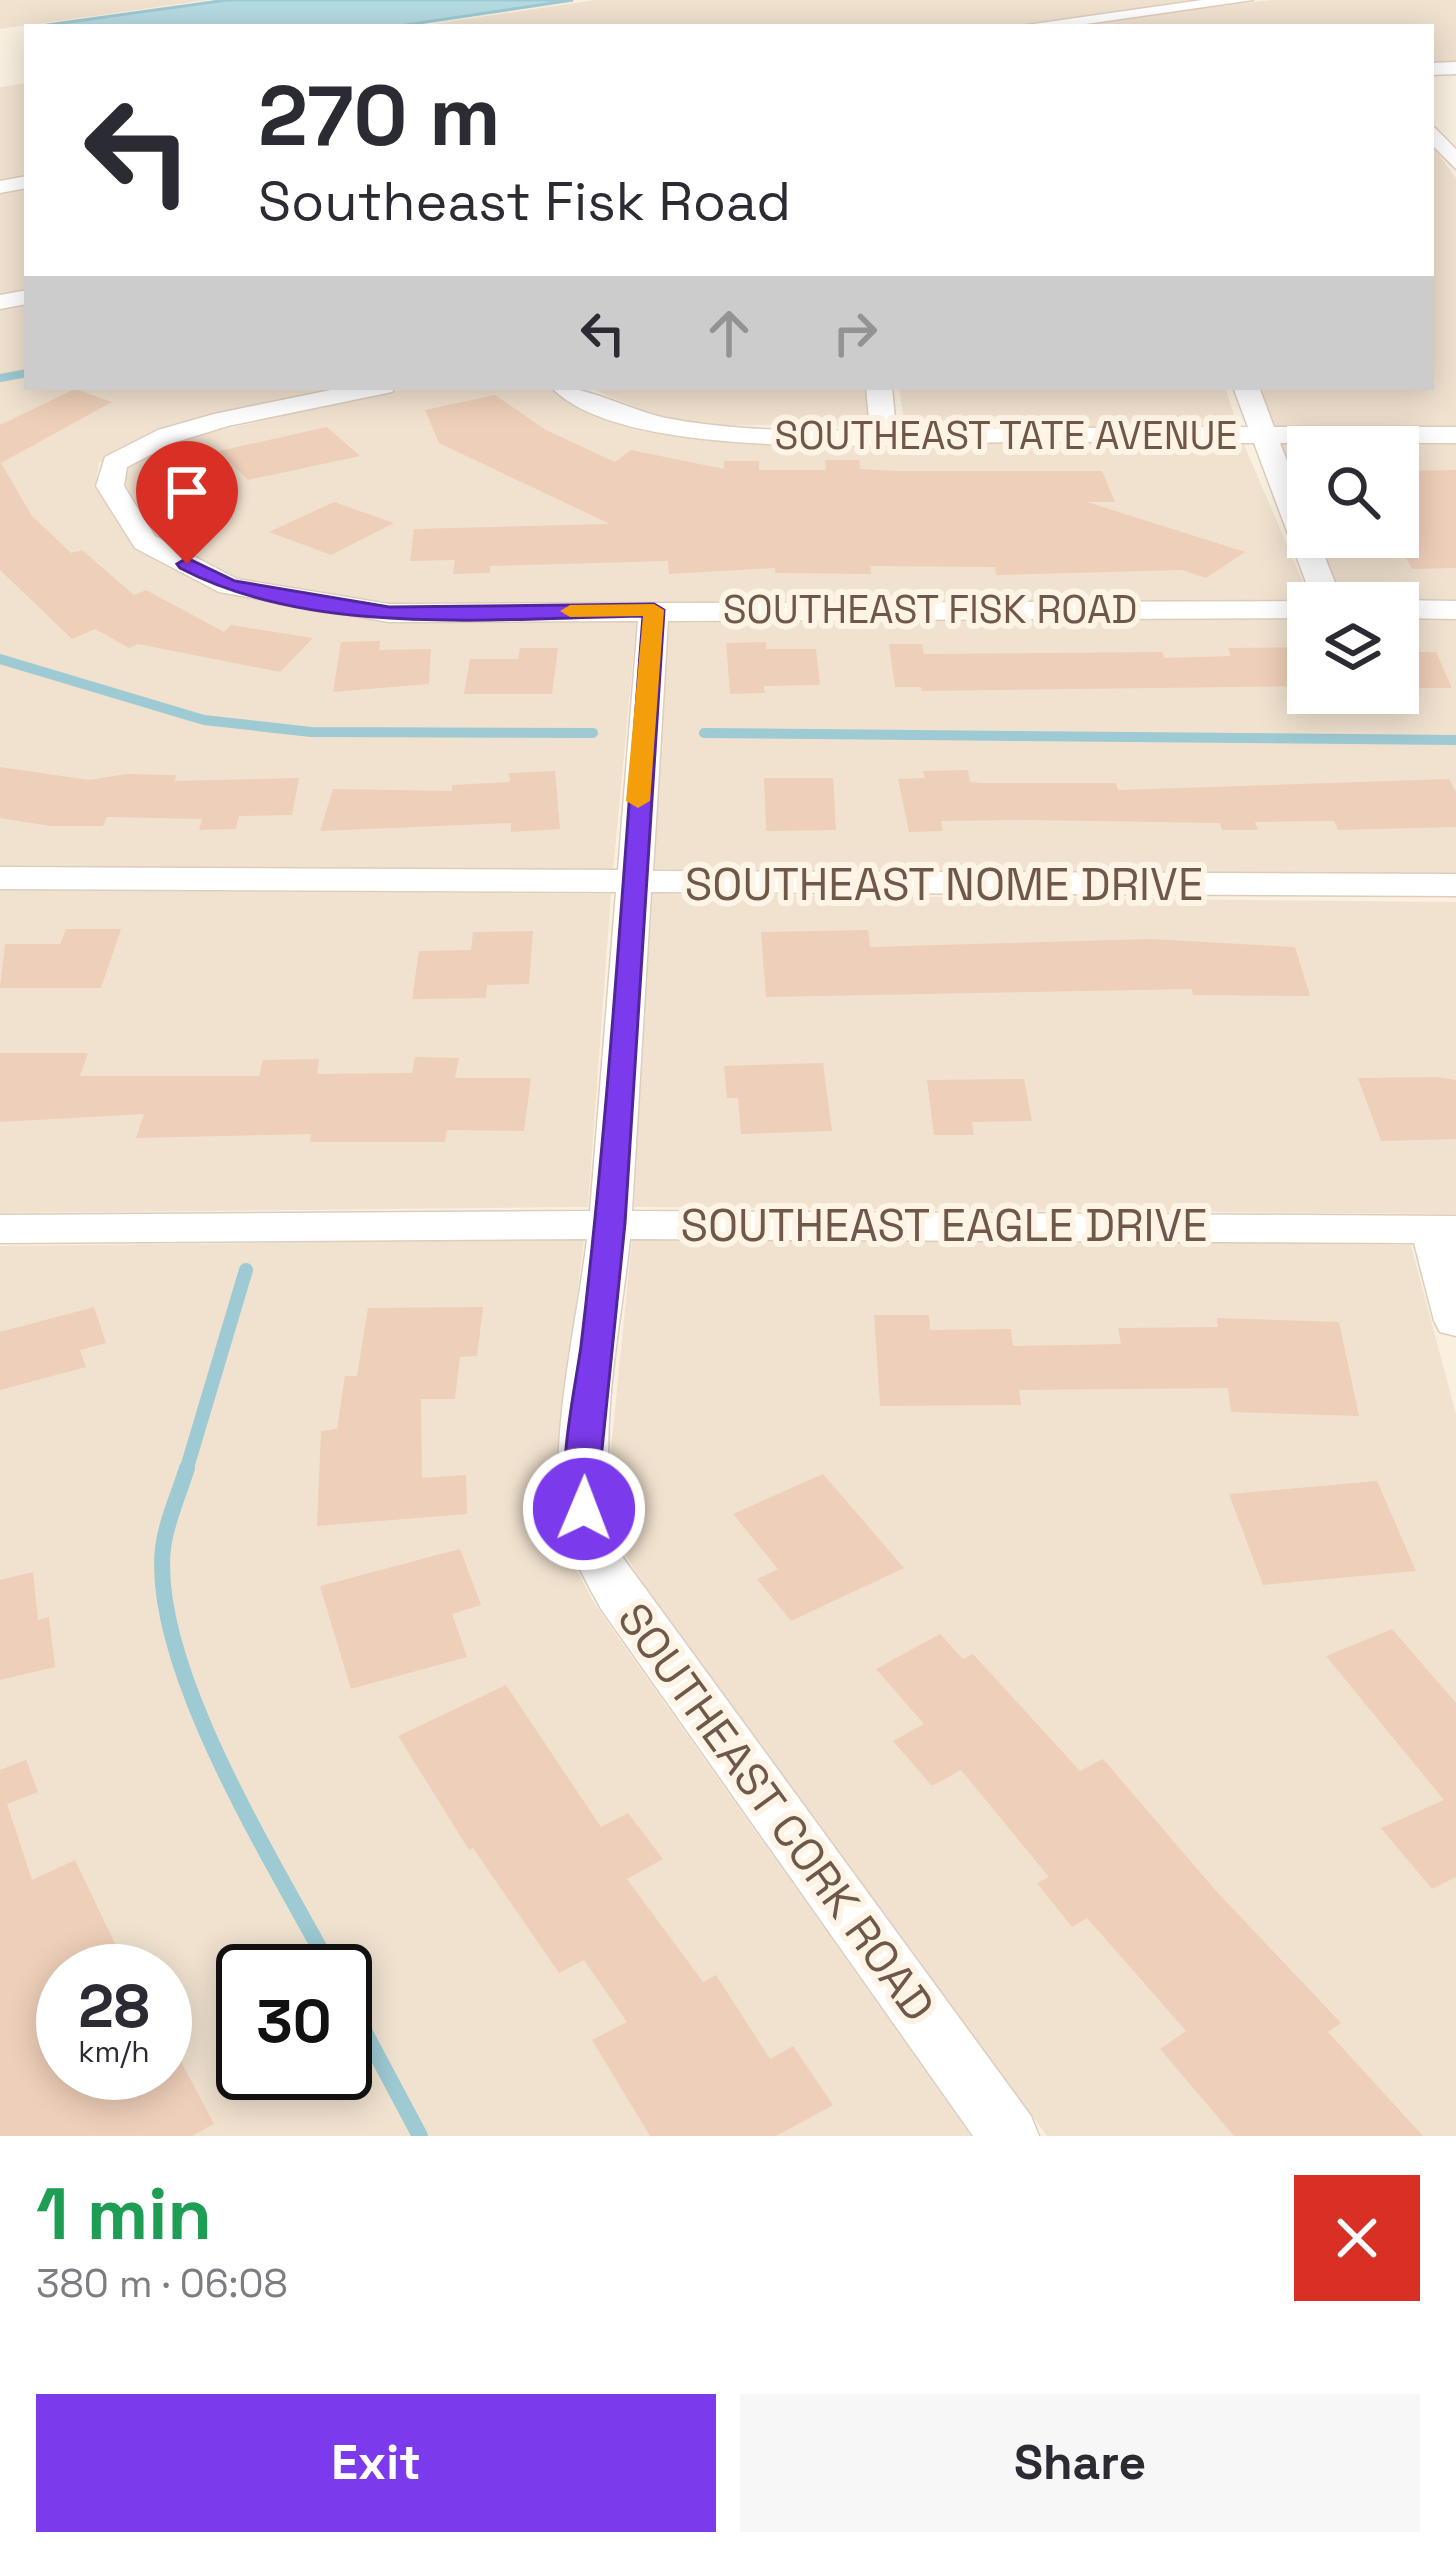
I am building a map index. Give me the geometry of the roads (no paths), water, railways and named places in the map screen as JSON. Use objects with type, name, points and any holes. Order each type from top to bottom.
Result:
[{"type":"street","points":[[1047,24],[1244,0]]},
{"type":"street","points":[[1434,134],[1456,163]]},
{"type":"street","name":"SOUTHEAST FISK ROAD","points":[[370,390],[167,436],[114,463],[110,486],[145,542],[229,586],[389,613],[1287,609]]},
{"type":"street","name":"SOUTHEAST TATE AVENUE","points":[[568,390],[588,403],[693,430],[1456,435]]},
{"type":"street","points":[[879,390],[883,434]]},
{"type":"street","points":[[1247,390],[1320,582]]},
{"type":"street","name":"SOUTHEAST CORK ROAD","points":[[654,610],[610,1223],[584,1457],[584,1509],[599,1558],[620,1595],[1009,2136]]},
{"type":"street","points":[[1419,610],[1456,610]]},
{"type":"street","name":"SOUTHEAST NOME DRIVE","points":[[0,878],[1456,885]]},
{"type":"street","name":"SOUTHEAST EAGLE DRIVE","points":[[0,1229],[610,1223],[1443,1229]]},
{"type":"street","points":[[1443,1229],[1456,1321]]},
{"type":"water","points":[[227,0],[573,0],[412,24],[55,24]]},
{"type":"waterway","points":[[0,378],[24,374]]},
{"type":"waterway","points":[[0,659],[204,720],[311,732],[593,733]]},
{"type":"waterway","points":[[704,733],[1456,740]]},
{"type":"waterway","points":[[186,1471],[246,1270]]},
{"type":"waterway","points":[[186,1471],[163,1548],[164,1596],[176,1650],[222,1765],[317,1944]]},
{"type":"waterway","points":[[372,2046],[420,2136]]}]
